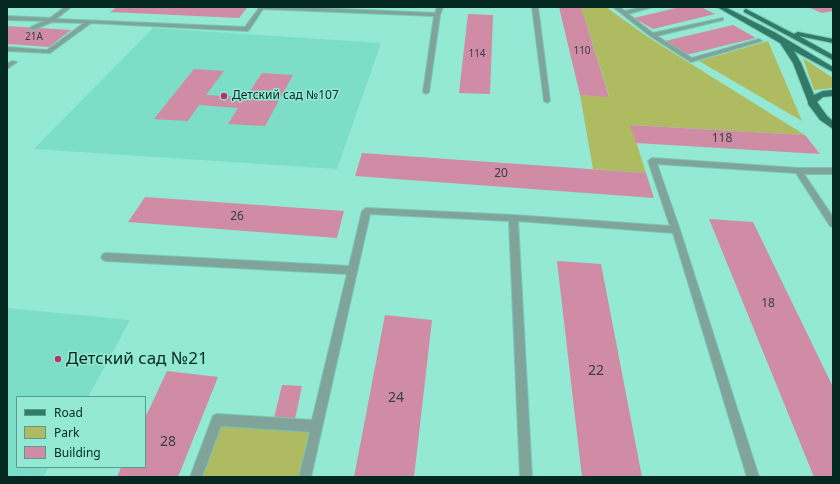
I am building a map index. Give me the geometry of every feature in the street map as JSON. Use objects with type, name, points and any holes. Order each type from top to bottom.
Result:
[{"type":"main road","points":[[720,7],[773,35],[833,70]]},
{"type":"main road","points":[[738,7],[833,58]]},
{"type":"main road","points":[[785,31],[833,41]]},
{"type":"main road","points":[[773,35],[788,47],[812,104],[829,124],[833,126]]},
{"type":"main road","points":[[812,104],[814,98],[817,96],[833,93]]},
{"type":"lane","points":[[33,28],[51,20],[68,7]]},
{"type":"lane","points":[[7,18],[247,29],[261,7],[437,15]]},
{"type":"lane","points":[[426,92],[437,15],[440,7]]},
{"type":"lane","points":[[535,7],[547,101]]},
{"type":"lane","points":[[616,7],[652,35],[691,60],[759,41]]},
{"type":"lane","points":[[624,12],[650,7]]},
{"type":"lane","points":[[652,35],[721,19]]},
{"type":"lane","points":[[7,49],[48,52],[89,22]]},
{"type":"lane","points":[[7,67],[14,62]]},
{"type":"lane","points":[[753,477],[676,230],[652,161],[798,171],[833,171]]},
{"type":"lane","points":[[798,171],[833,224]]},
{"type":"lane","points":[[305,477],[366,211],[513,218],[676,230]]},
{"type":"lane","points":[[513,218],[526,477]]},
{"type":"lane","points":[[106,257],[352,270]]},
{"type":"lane","points":[[196,477],[217,420],[317,426]]},
{"type":"shaded area","name":"Детский сад №107","points":[[153,28],[381,43],[337,169],[34,149]]},
{"type":"shaded area","name":"Детский сад №21","points":[[7,308],[130,320],[89,396],[16,396],[16,468],[48,468],[43,477],[7,477]]},
{"type":"green space","points":[[581,7],[606,7],[648,37],[805,135],[631,125],[646,173],[593,169],[580,95],[609,96]]},
{"type":"green space","points":[[768,41],[802,121],[699,61]]},
{"type":"green space","points":[[803,58],[833,78],[833,88],[814,90]]},
{"type":"green space","points":[[220,426],[311,430],[300,477],[202,477]]},
{"type":"building","points":[[117,7],[247,8],[239,18],[110,12]]},
{"type":"building","points":[[559,7],[581,7],[609,97],[580,95]]},
{"type":"building","points":[[680,7],[701,7],[715,14],[653,29],[634,18]]},
{"type":"building","points":[[808,7],[833,7],[833,11],[822,13]]},
{"type":"building","points":[[468,14],[493,15],[490,94],[459,93]]},
{"type":"building","points":[[733,25],[756,38],[686,55],[665,41]]},
{"type":"building","points":[[7,26],[71,30],[49,47],[7,44]]},
{"type":"building","points":[[194,69],[224,71],[206,95],[246,97],[262,73],[293,75],[265,126],[228,124],[238,108],[199,105],[188,121],[154,119]]},
{"type":"building","points":[[630,125],[805,135],[820,154],[636,143]]},
{"type":"building","points":[[362,153],[646,173],[654,198],[355,176]]},
{"type":"building","points":[[145,197],[344,211],[337,238],[128,222]]},
{"type":"building","points":[[709,219],[753,222],[833,387],[833,477],[814,477]]},
{"type":"building","points":[[557,261],[601,264],[642,477],[582,477]]},
{"type":"building","points":[[385,315],[432,320],[414,477],[354,477]]},
{"type":"building","points":[[167,371],[218,377],[178,477],[117,477],[121,468],[146,468],[146,416]]},
{"type":"building","points":[[282,385],[302,386],[295,419],[274,418]]},
{"type":"place","name":"Детский сад №107","points":[[224,96]]},
{"type":"place","name":"Детский сад №21","points":[[58,359]]}]
